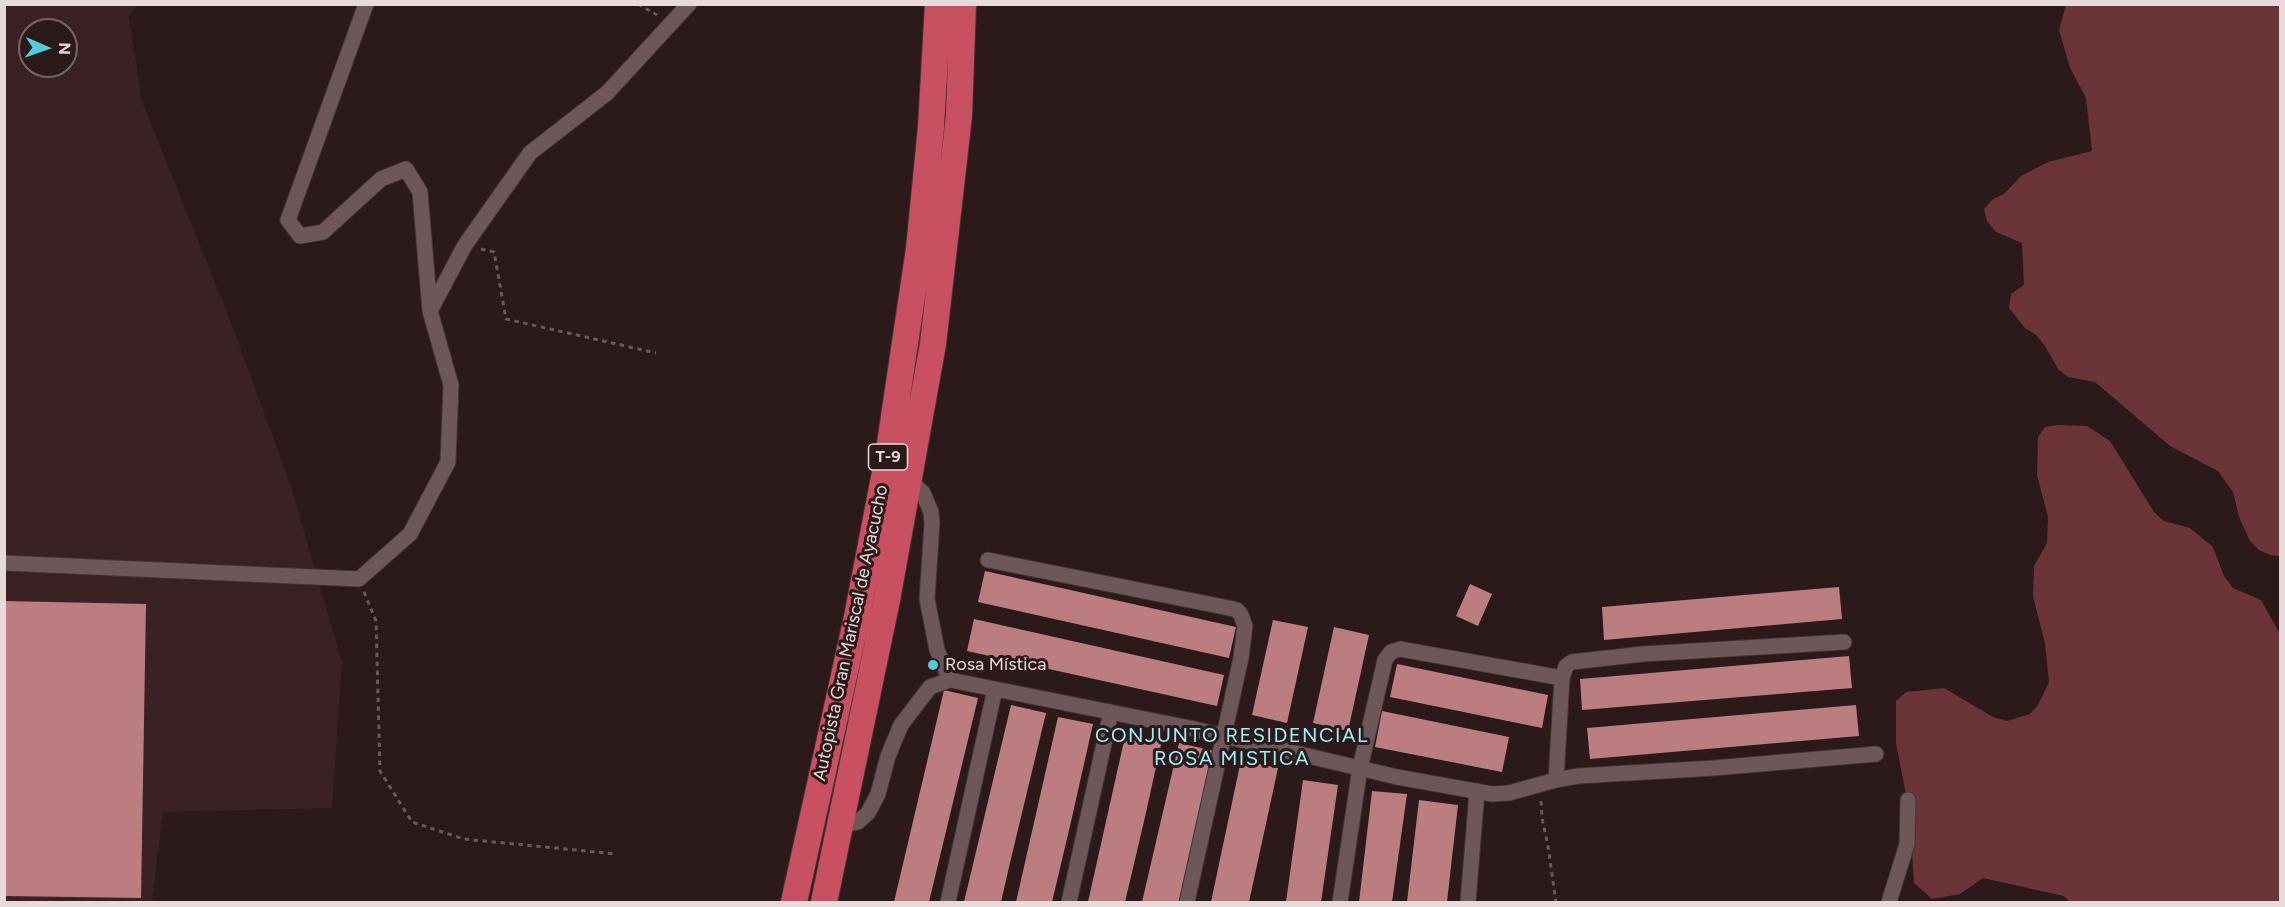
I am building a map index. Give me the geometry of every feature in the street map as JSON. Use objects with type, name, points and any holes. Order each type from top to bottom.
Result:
[{"type":"highway","name":"Autopista Gran Mariscal de Ayacucho","points":[[794,903],[857,617],[888,457],[919,249],[931,128],[938,4]]},
{"type":"highway","name":"Autopista Gran Mariscal de Ayacucho","points":[[824,903],[887,600],[933,344],[959,116],[963,4]]},
{"type":"street","points":[[4,563],[359,579],[410,534],[448,462],[451,385],[430,311],[420,192],[406,169],[381,179],[323,232],[300,236],[288,220],[366,4]]},
{"type":"street","points":[[430,311],[465,245],[530,153],[606,93],[689,4]]},
{"type":"street","points":[[909,479],[923,493],[931,512],[927,599],[937,650],[950,680]]},
{"type":"street","points":[[988,560],[1237,610],[1244,620],[1237,678],[1187,903]]},
{"type":"street","points":[[1556,780],[1562,678],[1566,666],[1580,660],[1844,642]]},
{"type":"street","points":[[1340,903],[1360,768],[1385,660],[1391,652],[1396,649],[1562,678]]},
{"type":"street","points":[[840,825],[858,822],[868,813],[878,794],[888,756],[901,725],[930,687],[950,680],[1223,735],[1360,768],[1501,794],[1556,780],[1876,754]]},
{"type":"street","points":[[948,903],[995,689]]},
{"type":"street","points":[[1069,903],[1111,712]]},
{"type":"street","points":[[1468,903],[1477,791]]},
{"type":"street","points":[[1888,903],[1907,844],[1908,800]]},
{"type":"path","points":[[638,4],[672,23]]},
{"type":"path","points":[[465,245],[494,252],[506,319],[657,353]]},
{"type":"path","points":[[359,579],[376,621],[380,771],[412,822],[464,839],[616,854]]},
{"type":"path","points":[[1536,785],[1541,801],[1556,903]]},
{"type":"shaded area","points":[[5,5],[137,5],[129,17],[142,102],[226,309],[291,486],[342,662],[332,808],[163,812],[152,902],[5,902]]},
{"type":"shaded area","points":[[2066,5],[2280,5],[2280,556],[2259,550],[2250,541],[2239,517],[2233,492],[2218,471],[2170,446],[2095,382],[2068,377],[2058,369],[2036,335],[2025,328],[2009,308],[2011,294],[2024,285],[2022,243],[1996,232],[1987,221],[1984,209],[1993,199],[2004,194],[2021,176],[2048,162],[2092,151],[2086,98],[2070,68],[2059,30]]},
{"type":"shaded area","points":[[2087,426],[2110,441],[2154,512],[2164,521],[2190,528],[2213,547],[2224,576],[2233,588],[2261,600],[2280,634],[2280,902],[2070,902],[2064,896],[1983,878],[1960,894],[1932,899],[1914,883],[1909,810],[1896,743],[1896,701],[1906,692],[1944,688],[1993,717],[2007,721],[2030,714],[2038,705],[2049,682],[2045,643],[2033,597],[2034,566],[2047,543],[2048,517],[2037,475],[2038,437],[2045,427]]},
{"type":"building","points":[[985,571],[1236,627],[1229,658],[978,602]]},
{"type":"building","points":[[1470,584],[1492,594],[1478,626],[1456,616]]},
{"type":"building","points":[[1839,587],[1842,619],[1604,640],[1602,607]]},
{"type":"building","points":[[4,601],[146,604],[141,898],[4,896]]},
{"type":"building","points":[[974,619],[1224,675],[1217,706],[967,651]]},
{"type":"building","points":[[1273,620],[1308,627],[1287,723],[1252,715]]},
{"type":"building","points":[[1334,627],[1369,635],[1348,731],[1313,723]]},
{"type":"building","points":[[1849,656],[1852,688],[1582,710],[1580,679]]},
{"type":"building","points":[[1397,664],[1548,695],[1542,728],[1390,697]]},
{"type":"building","points":[[944,690],[978,698],[929,902],[894,902]]},
{"type":"building","points":[[1011,705],[1046,713],[1001,902],[964,902]]},
{"type":"building","points":[[1856,705],[1859,736],[1590,759],[1587,728]]},
{"type":"building","points":[[1382,711],[1509,737],[1502,772],[1375,747]]},
{"type":"building","points":[[1058,717],[1093,724],[1070,826],[1052,902],[1016,902]]},
{"type":"building","points":[[1126,732],[1162,740],[1145,817],[1125,902],[1088,902]]},
{"type":"building","points":[[1179,743],[1214,751],[1180,902],[1142,902]]},
{"type":"building","points":[[1241,760],[1278,768],[1249,902],[1211,902]]},
{"type":"building","points":[[1303,780],[1338,785],[1321,902],[1286,902]]},
{"type":"building","points":[[1372,791],[1407,794],[1392,902],[1359,902]]},
{"type":"building","points":[[1419,800],[1458,805],[1447,902],[1407,902]]},
{"type":"place","name":"Rosa Mística","points":[[933,665]]},
{"type":"district","name":"CONJUNTO RESIDENCIAL ROSA MISTICA","points":[[1232,748]]}]
